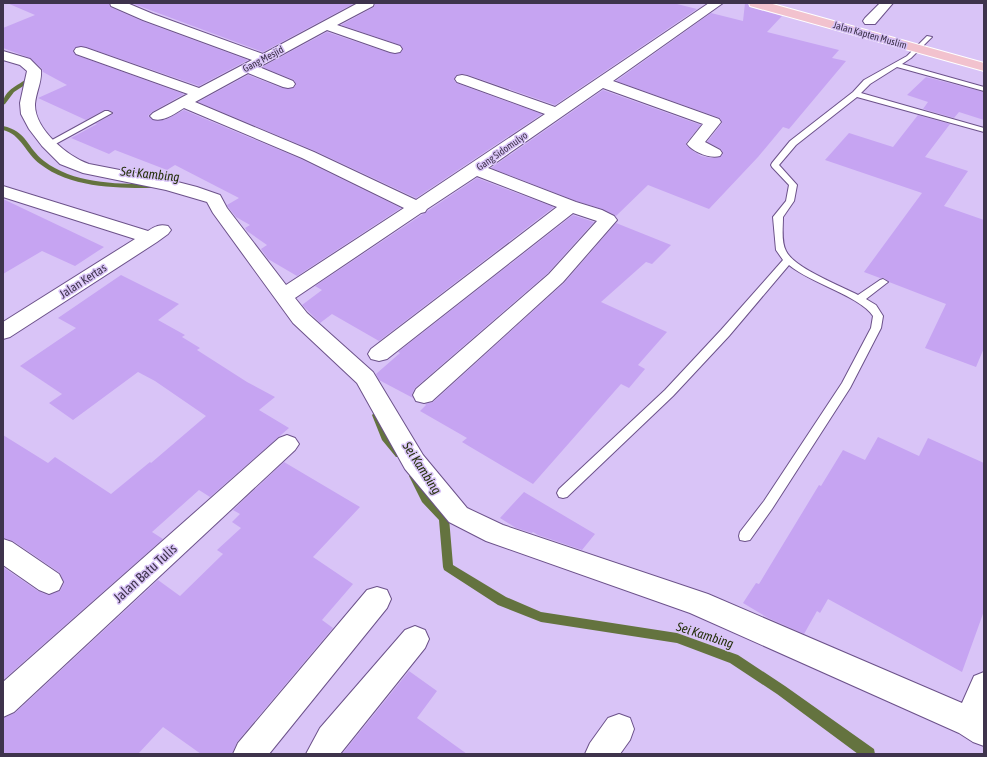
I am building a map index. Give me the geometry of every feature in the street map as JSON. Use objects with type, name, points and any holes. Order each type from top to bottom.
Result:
[{"type":"main road","name":"Jalan Kapten Muslim","points":[[755,3],[984,67]]},
{"type":"main road","name":"Jalan Kapten Muslim","points":[[856,17],[885,25]]},
{"type":"main road","name":"Jalan Kapten Muslim","points":[[915,33],[943,40]]},
{"type":"street","points":[[116,3],[148,17],[263,59]]},
{"type":"street","name":"Gang Mesjid","points":[[158,116],[198,93],[248,68],[368,3]]},
{"type":"street","name":"Gang Sidomulyo","points":[[284,296],[419,208],[600,82],[717,3]]},
{"type":"street","points":[[870,21],[887,3]]},
{"type":"street","points":[[325,25],[395,49]]},
{"type":"street","points":[[81,51],[198,93]]},
{"type":"street","points":[[3,55],[25,62],[34,70],[31,90],[27,102],[29,114],[47,145],[72,164],[91,170],[191,189],[212,200],[300,318],[365,378],[414,462],[458,515],[495,533],[698,603],[977,727],[984,686]]},
{"type":"street","points":[[248,68],[288,84]]},
{"type":"street","points":[[462,79],[556,113]]},
{"type":"street","points":[[600,82],[713,122],[695,144],[714,152]]},
{"type":"street","points":[[182,102],[308,155],[419,208]]},
{"type":"street","points":[[424,395],[556,278],[608,220],[596,214],[570,206],[475,169]]},
{"type":"street","name":"Jalan Kertas","points":[[3,191],[156,234],[3,332]]},
{"type":"street","points":[[379,354],[570,206]]},
{"type":"street","name":"Jalan Batu Tulis","points":[[3,702],[287,444]]},
{"type":"street","points":[[3,550],[49,582]]},
{"type":"street","points":[[250,754],[377,600]]},
{"type":"street","points":[[322,754],[331,739],[415,639]]},
{"type":"street","points":[[601,754],[619,729]]},
{"type":"lane","points":[[745,536],[768,505],[846,385],[876,328],[878,316],[872,307],[859,298],[802,270],[788,260],[782,252],[778,217],[790,201],[793,185],[775,165],[793,143],[856,94],[867,82],[896,66],[930,36]]},
{"type":"lane","points":[[896,66],[984,89]]},
{"type":"lane","points":[[856,94],[984,130]]},
{"type":"lane","points":[[47,145],[108,113]]},
{"type":"lane","points":[[563,493],[669,393],[725,334],[788,260]]},
{"type":"lane","points":[[859,298],[883,282]]},
{"type":"building","points":[[7,3],[109,3],[110,7],[142,21],[248,60],[199,86],[86,47],[76,47],[73,50],[76,55],[184,94],[152,112],[148,116],[153,120],[165,120],[184,110],[301,159],[401,208],[297,276],[268,259],[261,249],[267,245],[247,231],[245,228],[250,225],[236,217],[228,207],[227,205],[239,198],[175,165],[167,170],[115,150],[109,154],[71,138],[97,124],[95,124],[113,114],[113,112],[104,110],[86,120],[38,98],[67,85],[43,72],[42,69],[30,58],[3,48],[3,28],[35,15]]},
{"type":"building","points":[[131,3],[355,3],[263,52]]},
{"type":"building","points":[[375,3],[673,3],[697,9],[555,105],[468,75],[456,75],[454,80],[456,83],[542,114],[416,198],[315,151],[198,102],[248,75],[282,88],[293,88],[296,85],[294,80],[262,67],[327,32],[390,53],[400,53],[403,50],[400,45],[341,25],[374,7]]},
{"type":"building","points":[[745,3],[748,3],[750,7],[782,16],[767,32],[839,50],[832,58],[846,61],[789,129],[783,127],[758,157],[709,209],[648,185],[616,216],[602,209],[576,201],[491,168],[603,90],[701,125],[686,145],[701,156],[711,158],[720,157],[723,154],[721,149],[707,142],[722,123],[720,118],[616,81],[711,13],[743,21]]},
{"type":"building","points":[[926,77],[984,92],[984,120],[959,112],[954,118],[923,109],[928,102],[907,95]]},
{"type":"building","points":[[918,115],[950,124],[925,157],[968,171],[944,206],[984,220],[984,348],[976,367],[925,348],[946,304],[889,282],[884,278],[864,272],[922,193],[825,160],[849,133],[893,147]]},
{"type":"building","points":[[477,178],[554,207],[379,341],[332,314],[320,323],[302,305],[322,290],[315,286]]},
{"type":"building","points":[[3,199],[104,247],[75,266],[42,251],[3,274]]},
{"type":"building","points":[[573,215],[594,222],[548,273],[415,388],[412,394],[413,398],[379,380],[376,374],[400,353],[398,352]]},
{"type":"building","points":[[616,223],[671,245],[652,264],[646,262],[601,302],[667,332],[638,365],[645,369],[629,388],[621,384],[533,484],[462,442],[467,438],[420,411],[426,405],[425,404],[433,402],[564,283]]},
{"type":"building","points":[[121,275],[179,304],[158,320],[185,335],[182,337],[200,348],[197,350],[247,382],[275,397],[259,410],[289,428],[210,497],[199,490],[152,532],[163,539],[3,680],[3,567],[38,591],[48,595],[60,591],[64,583],[60,573],[13,541],[3,538],[3,435],[48,463],[55,457],[111,494],[150,462],[151,463],[206,416],[155,381],[138,372],[73,420],[49,403],[62,394],[20,366],[76,328],[58,318]]},
{"type":"building","points":[[878,437],[919,456],[928,438],[984,463],[984,611],[962,672],[828,599],[820,613],[817,611],[804,634],[768,618],[743,603],[756,583],[759,584],[819,485],[821,486],[843,450],[865,460]]},
{"type":"building","points":[[284,462],[360,507],[313,557],[353,584],[322,620],[333,628],[237,742],[232,754],[201,754],[163,727],[138,754],[3,754],[3,718],[15,713],[158,580],[180,596],[223,554],[217,550],[241,528],[232,522],[240,514],[233,510]]},
{"type":"building","points":[[524,492],[595,534],[582,550],[533,532],[532,533],[516,528],[500,518]]},
{"type":"building","points":[[409,671],[437,691],[417,718],[467,754],[342,754]]},
{"type":"waterway","name":"Sei Kambing","points":[[3,103],[12,91],[29,80],[32,76]]},
{"type":"waterway","name":"Sei Kambing","points":[[3,128],[9,129],[18,134],[39,160],[50,168],[66,176],[105,184],[158,186]]},
{"type":"waterway","name":"Sei Kambing","points":[[377,415],[385,437],[399,454]]},
{"type":"waterway","name":"Sei Kambing","points":[[414,476],[426,499],[444,518],[448,567],[502,601],[541,617],[677,638],[734,659],[781,690],[869,754]]}]
